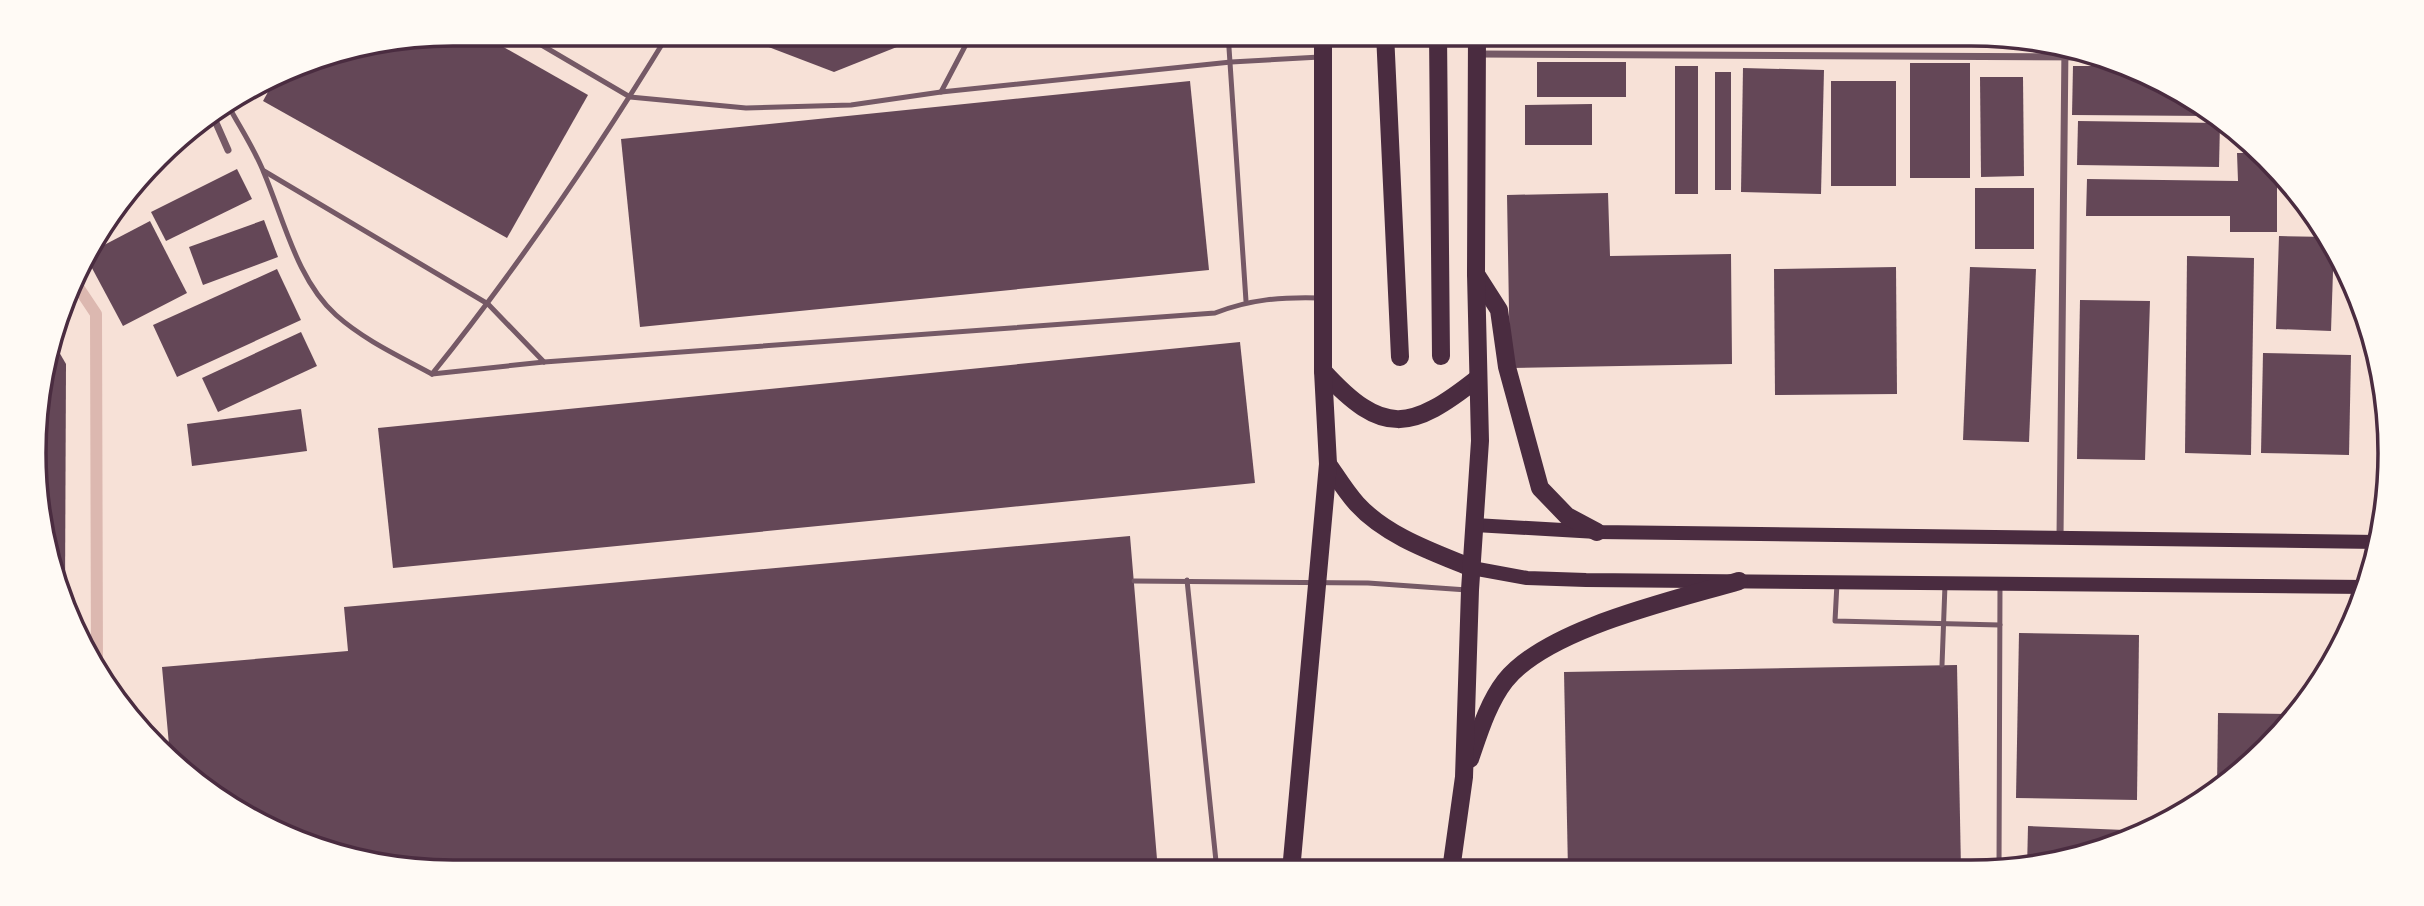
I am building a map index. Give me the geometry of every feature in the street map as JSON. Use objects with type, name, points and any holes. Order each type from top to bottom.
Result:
[{"type":"main road","points":[[1292,860],[1328,464],[1323,371],[1323,46]]},
{"type":"main road","points":[[1386,46],[1400,356]]},
{"type":"main road","points":[[1438,46],[1441,356]]},
{"type":"main road","points":[[1452,860],[1464,776],[1470,590],[1480,441],[1476,274],[1477,46]]},
{"type":"main road","points":[[1476,274],[1499,310],[1507,367],[1540,488],[1567,516],[1597,532]]},
{"type":"main road","points":[[1323,371],[1354,404],[1383,419],[1418,418],[1478,378]]},
{"type":"main road","points":[[1328,464],[1357,505],[1378,523],[1425,548],[1472,568],[1527,578],[2356,587]]},
{"type":"main road","points":[[1475,524],[1597,532],[2060,541],[2369,542]]},
{"type":"main road","points":[[1464,776],[1482,723],[1506,680],[1534,658],[1564,638],[1605,621],[1739,581]]},
{"type":"street","points":[[1478,54],[2071,58]]},
{"type":"street","points":[[2060,541],[2066,58]]},
{"type":"street","points":[[216,122],[228,150]]},
{"type":"lane","points":[[543,46],[631,97],[789,109],[851,105],[941,92],[1231,62],[1323,57]]},
{"type":"lane","points":[[432,374],[488,304],[631,97],[662,46]]},
{"type":"lane","points":[[941,92],[965,46]]},
{"type":"lane","points":[[1229,46],[1245,301]]},
{"type":"lane","points":[[231,111],[264,171],[288,235],[312,284],[335,314],[369,339],[432,374],[544,362],[1215,313],[1245,301],[1275,296],[1323,298]]},
{"type":"lane","points":[[264,171],[488,304],[544,362]]},
{"type":"lane","points":[[1187,580],[1216,860]]},
{"type":"lane","points":[[1134,581],[1368,583],[1470,590]]},
{"type":"lane","points":[[1837,583],[1835,621],[2000,625]]},
{"type":"lane","points":[[1942,665],[1945,583]]},
{"type":"lane","points":[[1999,860],[2000,584]]},
{"type":"building","points":[[426,46],[502,46],[588,95],[507,238],[263,101],[269,90],[322,67],[374,53]]},
{"type":"building","points":[[766,46],[899,46],[834,72]]},
{"type":"building","points":[[1537,62],[1626,62],[1626,97],[1537,97]]},
{"type":"building","points":[[1910,63],[1970,63],[1970,178],[1910,178]]},
{"type":"building","points":[[1675,66],[1698,66],[1698,194],[1675,194]]},
{"type":"building","points":[[2073,66],[2099,66],[2151,88],[2200,116],[2072,115]]},
{"type":"building","points":[[1743,68],[1824,70],[1821,194],[1741,192]]},
{"type":"building","points":[[1715,72],[1731,72],[1731,190],[1715,190]]},
{"type":"building","points":[[1980,77],[2023,77],[2024,176],[1981,177]]},
{"type":"building","points":[[1190,81],[1209,270],[640,327],[621,139]]},
{"type":"building","points":[[1831,81],[1896,81],[1896,186],[1831,186]]},
{"type":"building","points":[[1592,104],[1592,145],[1525,145],[1525,105]]},
{"type":"building","points":[[2078,121],[2209,123],[2220,131],[2219,167],[2077,165]]},
{"type":"building","points":[[2237,153],[2246,153],[2277,184],[2277,232],[2230,232],[2230,216],[2086,216],[2087,179],[2238,181]]},
{"type":"building","points":[[237,169],[252,199],[166,241],[151,212]]},
{"type":"building","points":[[1975,188],[2034,188],[2034,249],[1975,249]]},
{"type":"building","points":[[1608,193],[1610,256],[1731,254],[1732,364],[1510,368],[1507,195]]},
{"type":"building","points":[[264,220],[278,257],[203,285],[189,247]]},
{"type":"building","points":[[150,221],[187,293],[123,326],[91,267],[102,246]]},
{"type":"building","points":[[2279,236],[2316,237],[2333,267],[2331,331],[2276,329]]},
{"type":"building","points":[[2187,256],[2254,258],[2251,455],[2185,453]]},
{"type":"building","points":[[1896,267],[1897,394],[1775,395],[1774,269]]},
{"type":"building","points":[[1970,267],[2036,269],[2029,442],[1963,440]]},
{"type":"building","points":[[277,269],[301,320],[177,377],[153,325]]},
{"type":"building","points":[[2080,300],[2150,301],[2145,460],[2077,459]]},
{"type":"building","points":[[301,332],[317,366],[218,412],[202,378]]},
{"type":"building","points":[[1240,342],[1255,483],[393,568],[378,428]]},
{"type":"building","points":[[58,351],[66,364],[65,578],[49,506],[46,426]]},
{"type":"building","points":[[2263,353],[2351,355],[2349,455],[2261,453]]},
{"type":"building","points":[[301,409],[307,451],[192,466],[187,424]]},
{"type":"building","points":[[1130,536],[1157,860],[426,860],[374,853],[322,839],[249,806],[205,776],[169,745],[162,667],[348,651],[344,607]]},
{"type":"building","points":[[2019,633],[2139,635],[2137,800],[2016,798]]},
{"type":"building","points":[[1957,665],[1961,860],[1568,860],[1564,672]]},
{"type":"building","points":[[2218,713],[2284,714],[2259,741],[2217,777]]},
{"type":"building","points":[[2028,826],[2125,830],[2076,847],[2027,856]]},
{"type":"waterway","points":[[80,290],[96,314],[97,651]]}]
